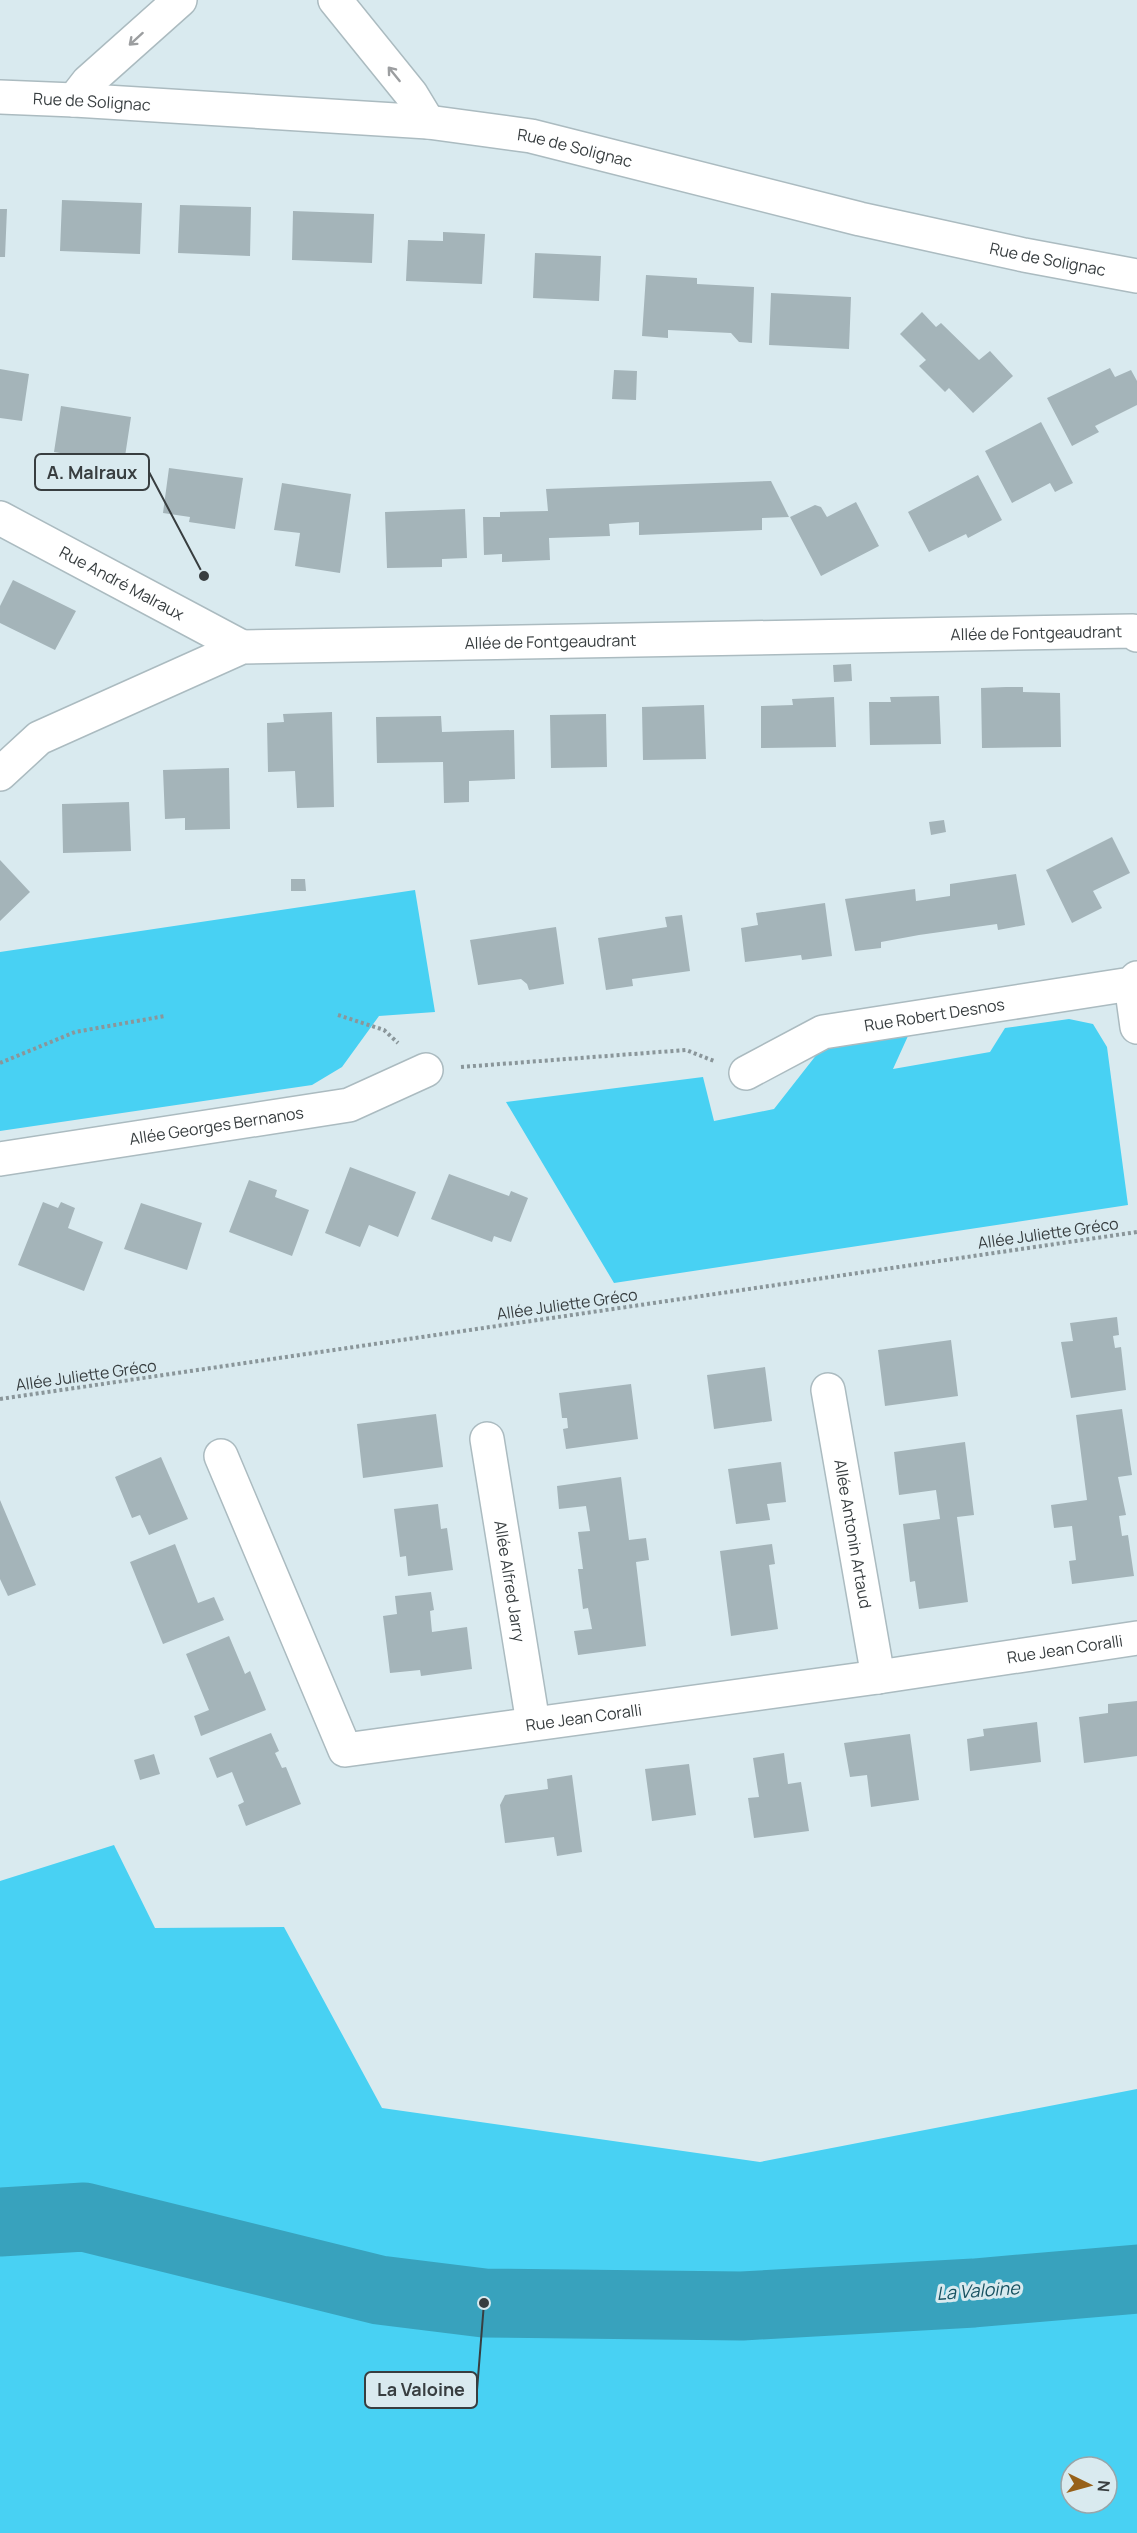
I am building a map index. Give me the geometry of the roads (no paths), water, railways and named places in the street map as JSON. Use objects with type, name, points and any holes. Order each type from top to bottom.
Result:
[{"type":"street","points":[[74,100],[88,82],[180,0]]},
{"type":"street","points":[[335,0],[411,94],[428,122]]},
{"type":"street","name":"Rue de Solignac","points":[[0,97],[428,122],[531,136],[860,219],[1024,255],[1137,276]]},
{"type":"street","name":"Rue André Malraux","points":[[0,518],[242,647]]},
{"type":"street","name":"Allée de Fontgeaudrant","points":[[0,774],[39,738],[242,647],[1136,628]]},
{"type":"street","name":"Rue Robert Desnos","points":[[746,1073],[823,1032],[1134,981],[1137,1026]]},
{"type":"street","name":"Allée Georges Bernanos","points":[[0,1159],[349,1105],[426,1070]]},
{"type":"street","name":"Allée Antonin Artaud","points":[[828,1390],[878,1677]]},
{"type":"street","name":"Allée Alfred Jarry","points":[[487,1439],[533,1723]]},
{"type":"street","name":"Rue Jean Coralli","points":[[221,1456],[345,1750],[878,1677],[1137,1638]]},
{"type":"waterway","name":"La Valoine","points":[[0,2222],[84,2217],[379,2290],[484,2303],[742,2306],[974,2293],[1137,2279]]},
{"type":"place","name":"A. Malraux","points":[[204,576]]},
{"type":"place","name":"La Valoine","points":[[484,2303]]}]
